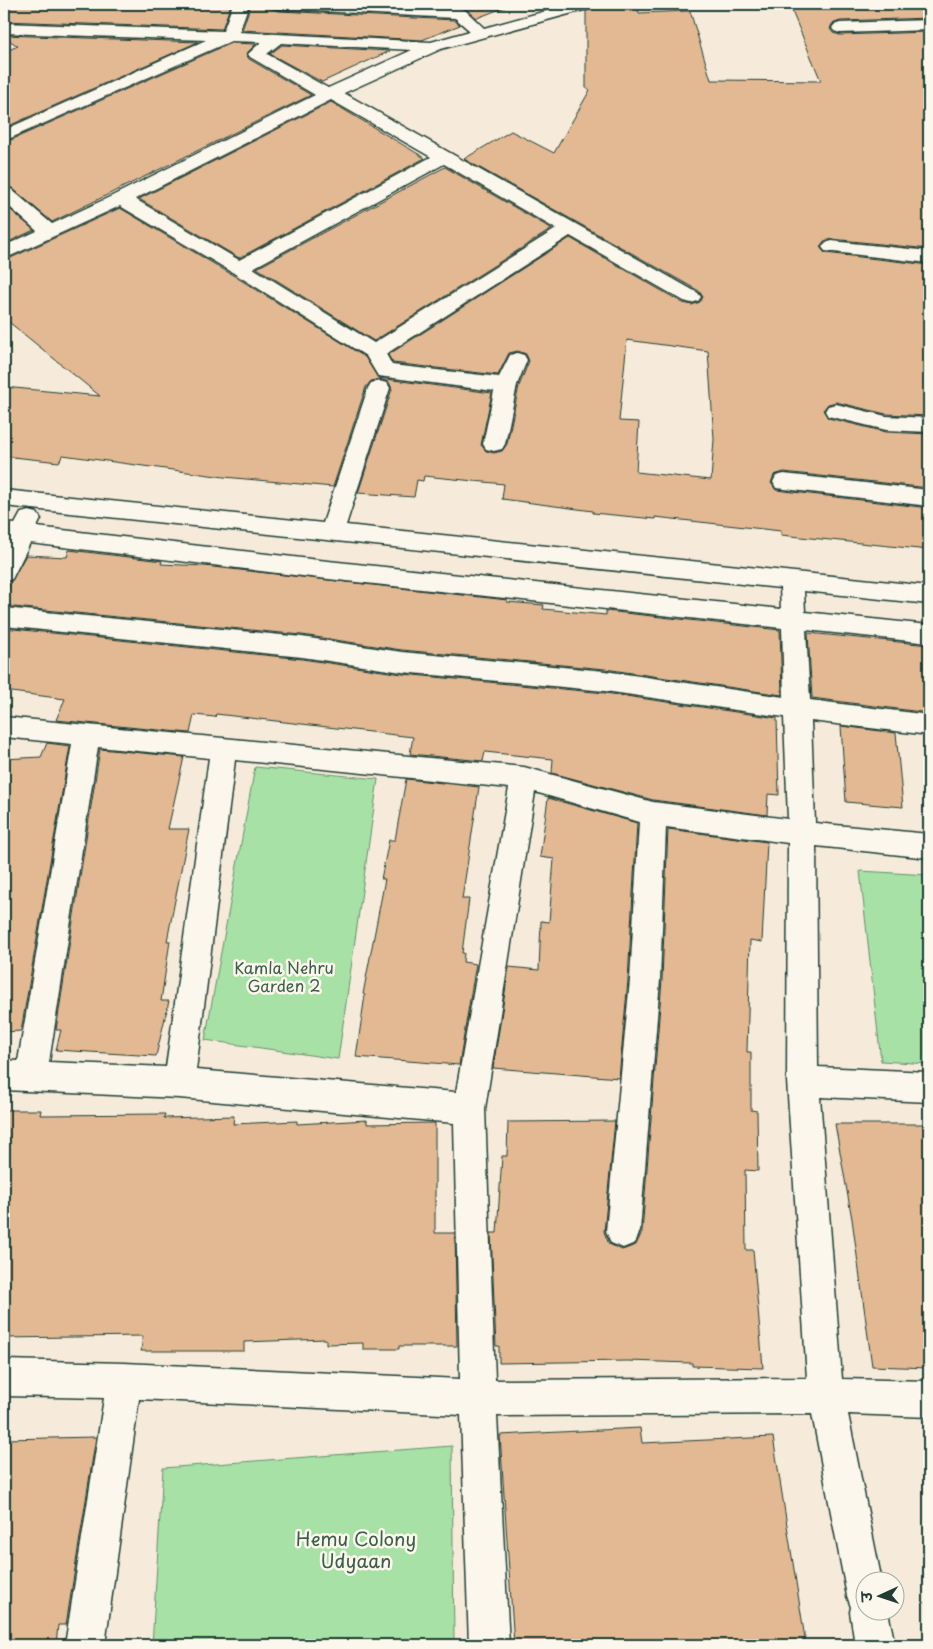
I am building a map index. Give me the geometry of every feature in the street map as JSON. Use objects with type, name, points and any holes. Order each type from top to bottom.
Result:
[{"type":"street","points":[[4,136],[229,36],[241,4]]},
{"type":"street","points":[[279,4],[459,13],[481,33]]},
{"type":"street","points":[[4,253],[121,198],[330,94],[435,46],[589,4]]},
{"type":"street","points":[[840,28],[929,25]]},
{"type":"street","points":[[4,28],[435,46]]},
{"type":"street","points":[[4,43],[38,29]]},
{"type":"street","points":[[278,38],[256,54],[444,157],[691,297]]},
{"type":"street","points":[[239,268],[444,157]]},
{"type":"street","points":[[4,193],[49,231]]},
{"type":"street","points":[[121,198],[239,268],[374,352],[385,371],[506,385]]},
{"type":"street","points":[[374,352],[569,229]]},
{"type":"street","points":[[832,247],[929,257]]},
{"type":"street","points":[[494,444],[506,385],[517,360]]},
{"type":"street","points":[[332,532],[379,388]]},
{"type":"street","points":[[836,411],[886,423],[929,425]]},
{"type":"street","points":[[784,482],[929,498]]},
{"type":"street","points":[[4,498],[929,595]]},
{"type":"street","points":[[4,573],[13,532],[37,502]]},
{"type":"street","points":[[13,532],[329,570],[929,634]]},
{"type":"street","points":[[583,597],[588,559]]},
{"type":"street","points":[[792,581],[802,833],[803,1081],[826,1396],[861,1572]]},
{"type":"street","points":[[4,617],[302,647],[402,662],[604,681],[798,709],[929,725]]},
{"type":"street","points":[[4,727],[223,750],[524,778],[653,814],[802,833],[929,846]]},
{"type":"street","points":[[87,735],[18,1076],[180,1083],[469,1109]]},
{"type":"street","points":[[180,1083],[223,750]]},
{"type":"street","points":[[489,1645],[478,1398],[469,1109],[524,778]]},
{"type":"street","points":[[624,1231],[645,980],[653,814]]},
{"type":"street","points":[[803,1081],[929,1087]]},
{"type":"street","points":[[4,1378],[124,1381],[478,1398],[826,1396],[929,1399]]},
{"type":"street","points":[[86,1645],[124,1381]]},
{"type":"street","points":[[871,1622],[875,1645]]},
{"type":"green space","name":"Kamla Nehru Garden 2","points":[[255,767],[378,779],[338,1059],[205,1040]]},
{"type":"green space","points":[[860,871],[929,875],[929,1064],[881,1061]]},
{"type":"green space","name":"Hemu Colony Udyaan","points":[[452,1446],[454,1645],[152,1645],[163,1468]]},
{"type":"building","points":[[4,4],[231,4],[222,29],[4,21]]},
{"type":"building","points":[[251,4],[269,4],[272,9],[279,11],[454,20],[460,25],[422,40],[242,30]]},
{"type":"building","points":[[406,4],[508,4],[508,6],[477,18],[460,6]]},
{"type":"building","points":[[620,4],[637,5],[639,13],[690,11],[711,80],[821,81],[789,4],[921,4],[929,18],[840,21],[832,24],[830,29],[833,33],[840,35],[929,32],[929,249],[832,239],[824,241],[820,247],[825,253],[929,265],[929,416],[886,414],[836,402],[828,404],[823,410],[828,418],[886,432],[929,434],[929,488],[784,472],[774,475],[771,483],[776,490],[929,508],[929,550],[781,535],[781,531],[655,517],[655,519],[593,513],[593,511],[502,499],[504,484],[424,476],[423,481],[417,480],[414,497],[358,493],[392,389],[389,382],[379,379],[371,381],[366,387],[333,487],[224,477],[63,455],[59,462],[4,456],[4,387],[100,396],[4,318],[4,261],[120,208],[365,357],[378,378],[492,393],[481,445],[486,451],[494,453],[502,451],[507,444],[519,386],[529,361],[526,354],[518,351],[509,353],[498,375],[393,363],[388,355],[570,238],[683,303],[692,305],[700,302],[703,297],[699,291],[464,159],[511,131],[554,153],[590,90],[586,88],[586,11]],"holes":[[[627,340],[708,351],[714,439],[711,480],[636,472],[639,422],[619,421]]]},
{"type":"building","points":[[4,35],[198,42],[4,128],[4,52],[18,46],[4,37]]},
{"type":"building","points":[[231,43],[256,44],[246,54],[249,59],[311,95],[52,222],[12,188],[4,186],[4,143]]},
{"type":"building","points":[[282,45],[390,51],[322,82],[270,54]]},
{"type":"building","points":[[331,102],[425,158],[239,258],[139,199]]},
{"type":"building","points":[[445,167],[552,229],[374,341],[257,268]]},
{"type":"building","points":[[4,204],[34,230],[4,244]]},
{"type":"building","points":[[69,550],[162,561],[161,564],[204,566],[507,600],[507,602],[544,605],[543,609],[606,615],[606,611],[780,630],[782,695],[605,669],[402,650],[302,635],[4,606],[11,581],[26,555],[67,557]]},
{"type":"building","points":[[4,628],[302,659],[402,674],[605,693],[777,718],[779,795],[768,794],[767,815],[653,800],[552,773],[553,759],[485,752],[483,761],[410,754],[413,737],[216,714],[215,717],[194,715],[190,733],[56,720],[65,699],[4,691]]},
{"type":"building","points":[[808,633],[929,645],[929,713],[812,698]]},
{"type":"building","points":[[841,726],[896,733],[903,807],[846,802]]},
{"type":"building","points":[[47,743],[70,746],[21,1031],[4,1032],[4,759],[41,757]]},
{"type":"building","points":[[100,749],[184,757],[168,829],[189,829],[167,941],[170,941],[161,1001],[169,1001],[156,1056],[56,1050],[61,1030],[56,1030]]},
{"type":"building","points":[[406,779],[479,787],[462,899],[469,899],[462,953],[464,953],[463,962],[476,964],[459,1065],[356,1057],[365,995],[363,994],[385,879],[381,879],[389,840],[395,840]]},
{"type":"building","points":[[548,798],[637,823],[628,980],[619,1078],[493,1068],[509,967],[539,970],[541,921],[549,922],[554,859],[540,857]]},
{"type":"building","points":[[668,829],[767,842],[762,942],[750,940],[747,1052],[751,1052],[751,1110],[757,1111],[758,1171],[745,1170],[746,1250],[753,1250],[763,1368],[692,1366],[692,1363],[627,1361],[499,1363],[499,1346],[496,1346],[491,1233],[497,1233],[502,1156],[507,1156],[508,1122],[615,1121],[604,1232],[609,1244],[622,1250],[636,1245],[642,1232],[662,980]]},
{"type":"building","points":[[4,1110],[41,1110],[40,1115],[165,1114],[164,1118],[234,1116],[233,1124],[297,1121],[297,1124],[367,1120],[367,1124],[435,1123],[435,1233],[455,1233],[457,1346],[399,1346],[399,1349],[363,1349],[363,1343],[326,1344],[326,1339],[244,1342],[244,1351],[141,1351],[143,1336],[4,1338]]},
{"type":"building","points":[[835,1124],[929,1124],[929,1368],[872,1366],[852,1219]]},
{"type":"building","points":[[640,1428],[642,1443],[773,1437],[806,1645],[514,1645],[500,1435]]},
{"type":"building","points":[[96,1437],[66,1625],[58,1625],[56,1645],[4,1645],[4,1439]]}]
